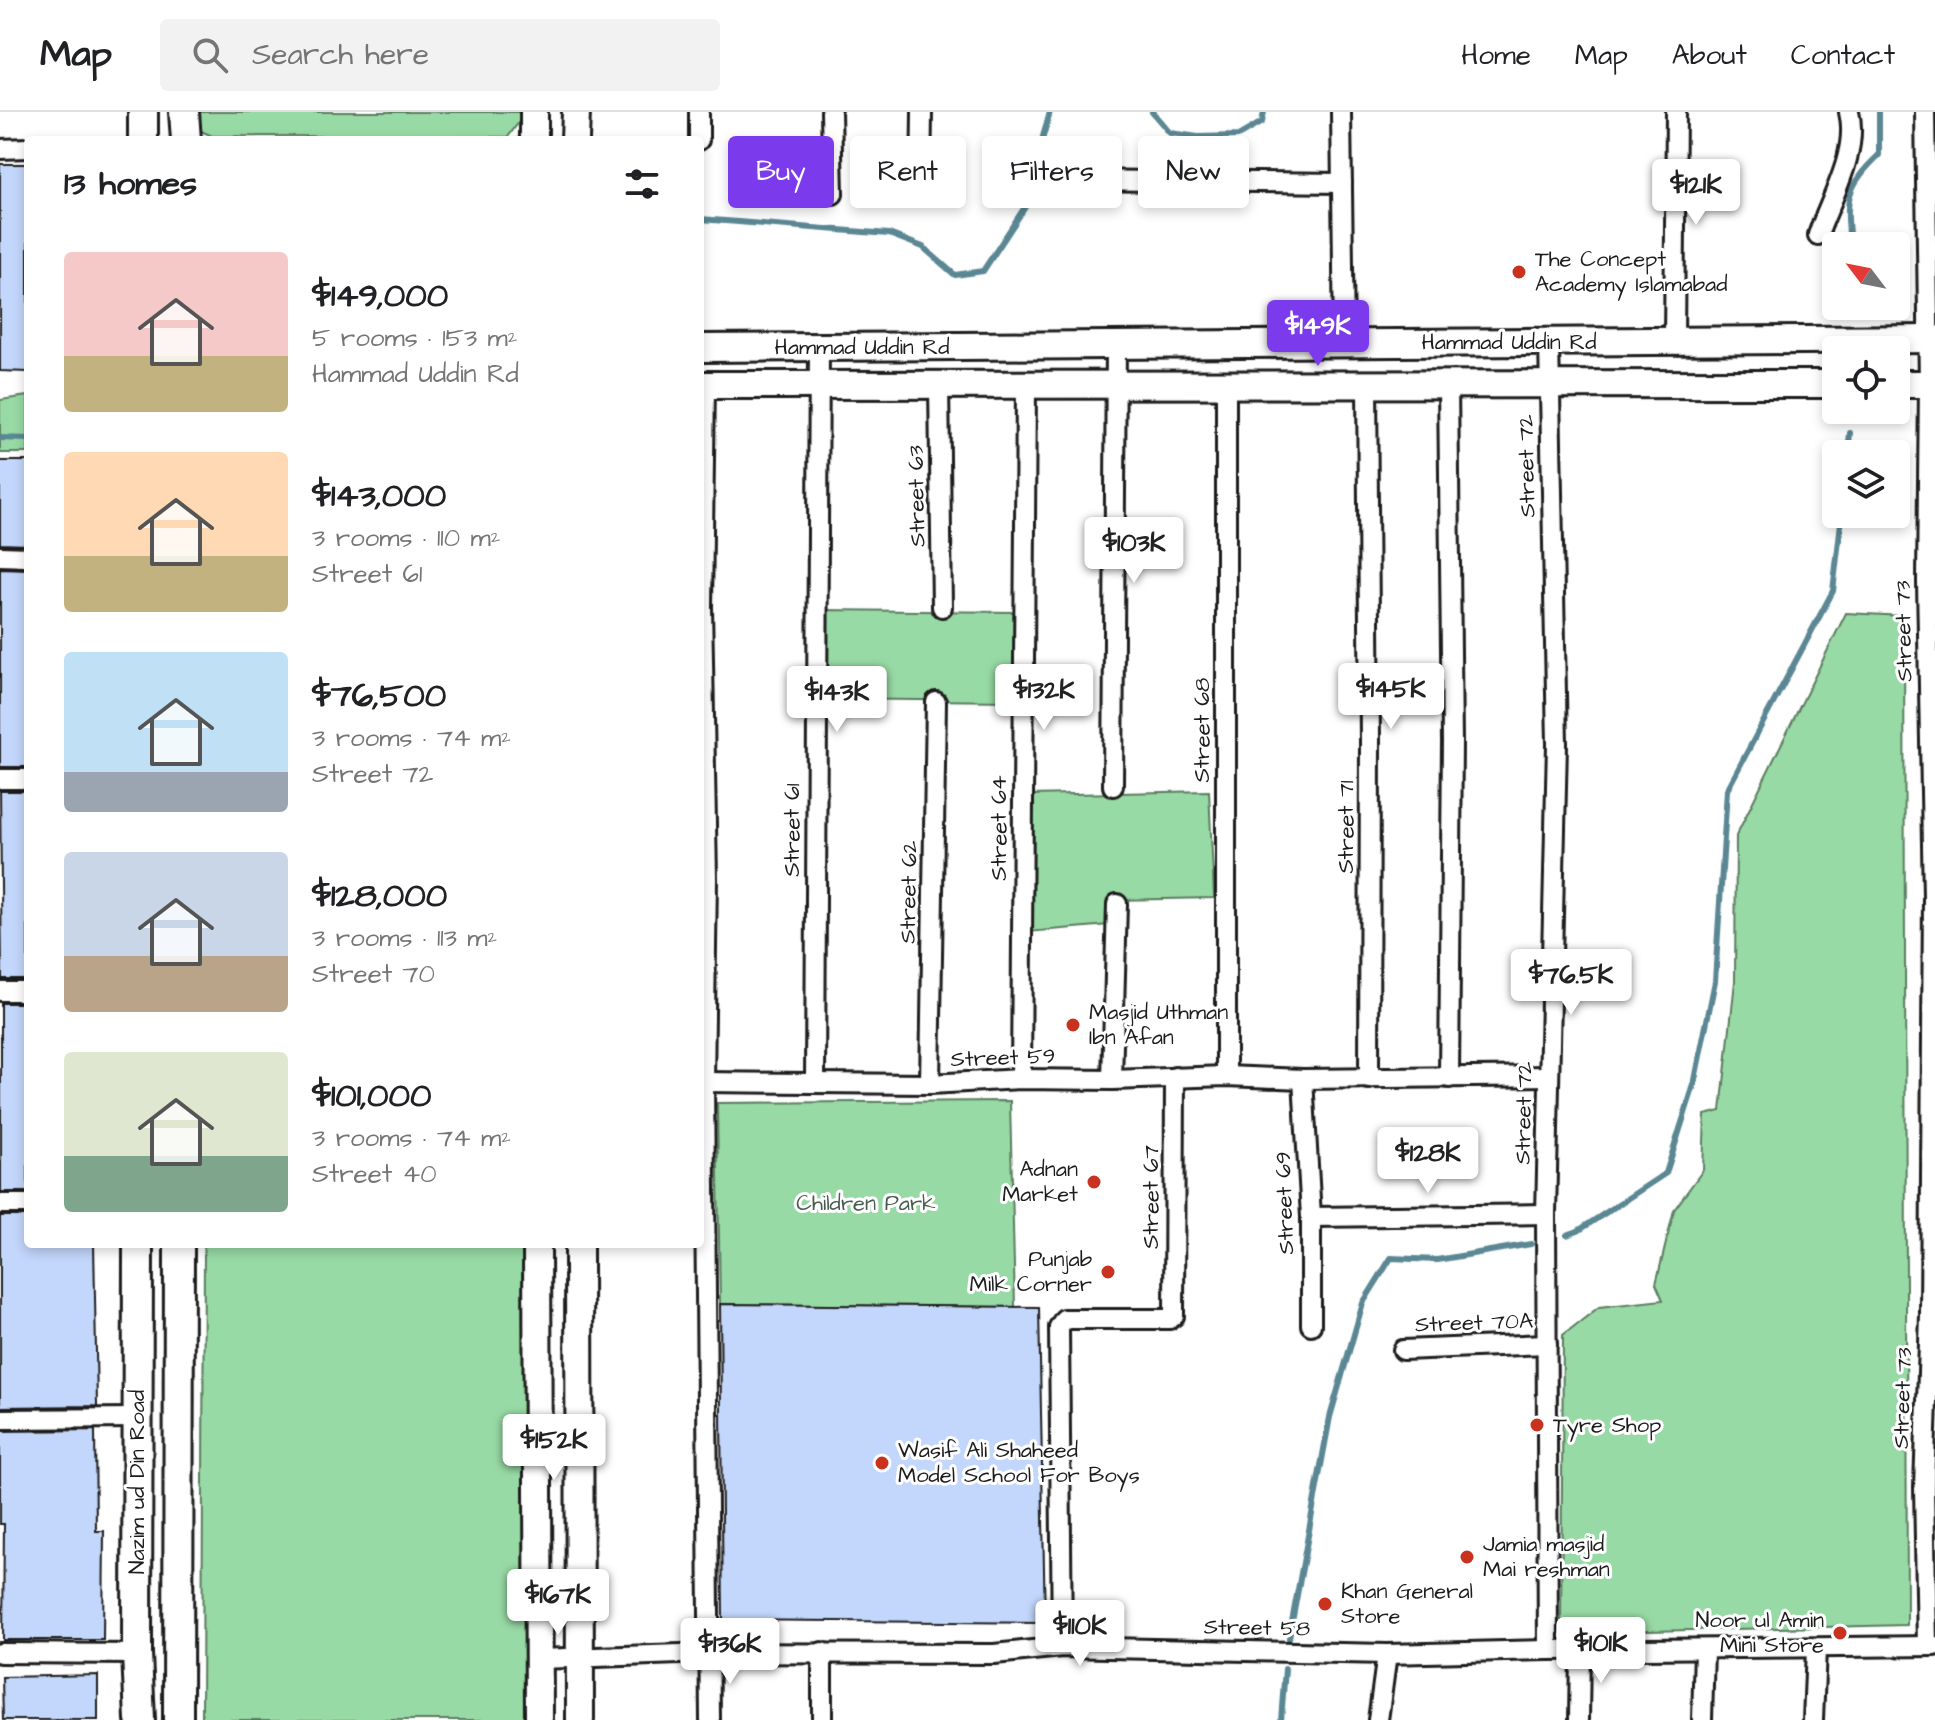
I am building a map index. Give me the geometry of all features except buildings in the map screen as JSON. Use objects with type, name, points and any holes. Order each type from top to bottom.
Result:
[{"type":"main road","points":[[143,112],[143,136]]},
{"type":"main road","points":[[184,112],[186,136]]},
{"type":"main road","name":"Nazim ud Din Road","points":[[138,1248],[137,1654],[140,1720]]},
{"type":"main road","name":"Nazim ud Din Road","points":[[178,1720],[179,1248]]},
{"type":"main road","points":[[137,1522],[180,1521]]},
{"type":"street","points":[[534,112],[534,136]]},
{"type":"street","points":[[575,136],[576,112]]},
{"type":"street","points":[[699,112],[699,136]]},
{"type":"street","points":[[831,112],[832,136]]},
{"type":"street","points":[[922,112],[922,136]]},
{"type":"street","points":[[1341,112],[1344,343]]},
{"type":"street","points":[[1674,341],[1676,112]]},
{"type":"street","points":[[1818,235],[1848,154],[1852,121],[1849,112]]},
{"type":"street","name":"Street 73","points":[[1925,112],[1932,339],[1933,897],[1930,1315],[1924,1487],[1931,1646]]},
{"type":"street","points":[[0,149],[24,148]]},
{"type":"street","points":[[1122,181],[1342,183]]},
{"type":"street","name":"Hammad Uddin Rd","points":[[704,348],[1932,339]]},
{"type":"street","name":"Street 72","points":[[1548,1650],[1546,1214],[1557,744],[1549,342]]},
{"type":"street","points":[[1113,786],[1116,345]]},
{"type":"street","name":"Street 61","points":[[815,1083],[819,347]]},
{"type":"street","name":"Street 71","points":[[1367,384],[1369,1079]]},
{"type":"street","points":[[1448,384],[1452,742],[1449,1078]]},
{"type":"street","name":"Hammad Uddin Rd","points":[[704,385],[1822,384]]},
{"type":"street","points":[[1910,384],[1932,384]]},
{"type":"street","name":"Street 63","points":[[939,385],[942,607]]},
{"type":"street","name":"Street 64","points":[[1021,1079],[1026,385]]},
{"type":"street","name":"Street 68","points":[[1226,385],[1226,1076]]},
{"type":"street","points":[[0,556],[24,557]]},
{"type":"street","name":"Street 62","points":[[930,1084],[936,702]]},
{"type":"street","points":[[704,716],[707,879],[704,1001]]},
{"type":"street","points":[[0,779],[24,779]]},
{"type":"street","points":[[1112,1080],[1117,904]]},
{"type":"street","points":[[0,991],[24,991]]},
{"type":"street","name":"Street 59","points":[[704,1082],[930,1084],[1021,1079],[1226,1076],[1369,1079],[1548,1076]]},
{"type":"street","name":"Street 67","points":[[1062,1647],[1060,1323],[1064,1319],[1170,1319],[1174,1316],[1175,1077]]},
{"type":"street","name":"Street 69","points":[[1303,1079],[1311,1217],[1311,1325]]},
{"type":"street","points":[[0,1204],[24,1204]]},
{"type":"street","points":[[1311,1217],[1546,1214]]},
{"type":"street","points":[[704,1245],[710,1720]]},
{"type":"street","points":[[537,1248],[539,1720]]},
{"type":"street","points":[[579,1248],[580,1720]]},
{"type":"street","name":"Street 70A","points":[[1403,1350],[1547,1344]]},
{"type":"street","points":[[0,1419],[138,1418]]},
{"type":"street","name":"Street 58","points":[[539,1659],[709,1653],[994,1654],[1062,1647],[1387,1654],[1931,1646]]},
{"type":"street","points":[[1702,1720],[1704,1649]]},
{"type":"street","points":[[1813,1720],[1816,1649]]},
{"type":"street","points":[[1579,1720],[1580,1650]]},
{"type":"street","points":[[822,1652],[822,1720]]},
{"type":"street","points":[[0,1653],[137,1654]]},
{"type":"street","points":[[1378,1720],[1387,1654]]},
{"type":"green space","points":[[197,112],[521,112],[521,119],[509,136],[212,136],[201,131]]},
{"type":"green space","points":[[24,397],[24,453],[0,453],[0,400]]},
{"type":"green space","points":[[822,610],[1014,612],[1014,701],[821,699]]},
{"type":"green space","points":[[1846,613],[1904,616],[1907,1625],[1561,1633],[1563,1335],[1599,1307],[1663,1300],[1656,1284],[1674,1210],[1703,1170],[1705,1115],[1721,1111],[1735,981],[1736,836]]},
{"type":"green space","points":[[1209,791],[1214,898],[1112,900],[1109,925],[1028,932],[1029,795]]},
{"type":"green space","name":"Children Park","points":[[1010,1101],[1015,1307],[720,1304],[717,1103]]},
{"type":"green space","points":[[204,1248],[528,1248],[530,1720],[202,1720]]},
{"type":"waterway","points":[[704,219],[889,234],[923,247],[955,275],[983,271],[1044,178],[1040,147],[1050,112]]},
{"type":"waterway","points":[[1152,112],[1170,133],[1198,137],[1238,136],[1262,122],[1264,112]]},
{"type":"waterway","points":[[1849,232],[1848,206],[1853,186],[1879,155],[1879,112]]},
{"type":"waterway","points":[[1849,440],[1850,433]]},
{"type":"waterway","points":[[0,438],[24,439]]},
{"type":"waterway","points":[[1567,1235],[1578,1231],[1666,1173],[1694,1085],[1715,981],[1727,790],[1833,591],[1840,528]]},
{"type":"waterway","points":[[1289,1638],[1330,1417],[1363,1303],[1391,1258],[1437,1260],[1531,1244]]},
{"type":"waterway","points":[[1281,1720],[1285,1669]]},
{"type":"place","name":"The Concept Academy Islamabad","points":[[1519,272]]},
{"type":"place","name":"Masjid Uthman Ibn Afan","points":[[1073,1025]]},
{"type":"place","name":"Adnan Market","points":[[1094,1182]]},
{"type":"place","name":"Punjab Milk Corner","points":[[1108,1272]]},
{"type":"place","name":"Tyre Shop","points":[[1537,1425]]},
{"type":"place","name":"Wasif Ali Shaheed Model School For Boys","points":[[882,1463]]},
{"type":"place","name":"Jamia masjid Mai reshman","points":[[1467,1557]]},
{"type":"place","name":"Khan General Store","points":[[1325,1604]]},
{"type":"place","name":"Noor ul Amin Mini Store","points":[[1840,1633]]}]
